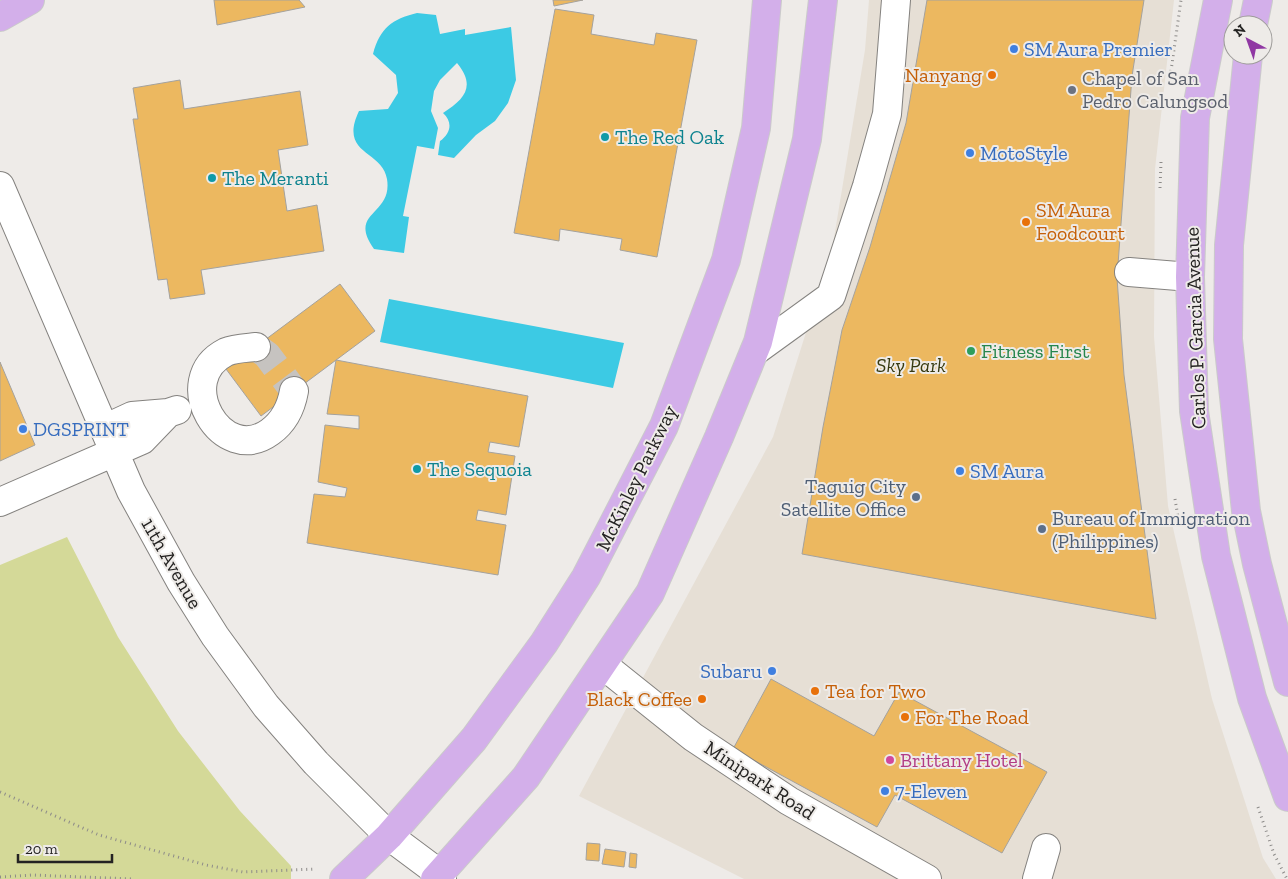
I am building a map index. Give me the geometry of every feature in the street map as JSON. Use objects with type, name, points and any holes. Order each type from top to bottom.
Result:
[{"type":"main road","points":[[0,17],[30,0]]},
{"type":"main road","name":"McKinley Parkway","points":[[344,879],[389,836],[474,740],[544,643],[586,577],[664,426],[726,260],[756,128],[766,33],[767,0]]},
{"type":"main road","points":[[439,877],[526,778],[650,593],[755,351],[807,139],[823,0]]},
{"type":"main road","name":"Carlos P. Garcia Avenue","points":[[1218,0],[1195,118],[1190,277],[1194,411],[1216,556],[1252,698],[1288,797]]},
{"type":"main road","points":[[1255,15],[1258,0]]},
{"type":"main road","points":[[1247,65],[1229,236],[1228,339],[1246,511],[1257,564],[1288,682]]},
{"type":"street","points":[[755,351],[832,296],[867,186],[887,114],[896,0]]},
{"type":"street","name":"11th Avenue","points":[[0,186],[131,491],[181,582],[215,636],[266,706],[316,762],[389,836],[439,877]]},
{"type":"street","points":[[1129,272],[1190,277]]},
{"type":"street","points":[[256,347],[228,351],[215,359],[202,378],[202,402],[218,429],[244,442],[262,438],[279,426],[292,405],[294,391]]},
{"type":"street","points":[[0,502],[109,441],[142,440],[168,413],[202,402]]},
{"type":"street","name":"Minipark Road","points":[[603,665],[693,738],[765,785],[927,879]]},
{"type":"street","points":[[1037,879],[1046,848]]},
{"type":"path","points":[[0,792],[99,835],[206,865],[243,872],[316,869]]},
{"type":"path","points":[[0,877],[32,875],[134,879]]},
{"type":"shaded area","name":"SM Aura","points":[[869,0],[1174,0],[1155,169],[1154,337],[1168,506],[1212,699],[1263,858],[1276,879],[744,879],[579,796],[773,437],[832,250],[865,50]]},
{"type":"green space","points":[[67,537],[118,637],[178,731],[240,811],[291,866],[291,879],[0,879],[0,565]]},
{"type":"water","points":[[417,13],[436,15],[440,34],[465,29],[465,35],[511,27],[516,80],[508,103],[495,121],[476,135],[454,158],[438,155],[440,141],[447,135],[449,127],[448,120],[443,113],[462,97],[467,85],[466,79],[457,63],[440,80],[434,91],[431,111],[438,128],[434,149],[417,146],[403,216],[409,217],[404,253],[374,249],[367,237],[365,227],[368,220],[384,200],[387,191],[387,179],[384,170],[378,162],[358,144],[354,136],[354,125],[359,111],[388,109],[398,93],[396,75],[373,54],[379,37],[388,26],[401,18]]},
{"type":"water","points":[[389,299],[624,343],[613,388],[380,342]]},
{"type":"building","points":[[214,0],[299,0],[305,7],[217,25]]},
{"type":"building","points":[[553,0],[583,0],[554,6]]},
{"type":"building","points":[[927,0],[1144,0],[1132,76],[1117,278],[1124,375],[1156,619],[802,554],[823,427],[842,330],[870,247],[906,123]]},
{"type":"building","name":"The Red Oak","points":[[555,9],[594,15],[591,34],[654,45],[656,33],[697,40],[657,257],[620,250],[622,239],[560,229],[559,241],[514,233]]},
{"type":"building","name":"The Meranti","points":[[180,80],[184,109],[300,91],[308,145],[278,150],[287,211],[317,205],[324,251],[201,270],[205,294],[170,299],[167,279],[158,280],[133,119],[138,119],[133,88]]},
{"type":"building","points":[[340,284],[375,331],[261,416],[226,369]]},
{"type":"building","name":"The Sequoia","points":[[336,360],[528,396],[519,447],[490,442],[488,452],[515,456],[506,515],[478,510],[476,520],[506,525],[498,575],[307,543],[314,494],[345,497],[347,488],[318,482],[325,425],[359,429],[359,416],[327,414]]},
{"type":"building","points":[[0,362],[35,445],[0,461]]},
{"type":"building","name":"Brittany Hotel","points":[[771,679],[874,736],[899,692],[1047,772],[1002,853],[895,795],[877,827],[733,749]]},
{"type":"building","points":[[587,843],[600,844],[599,861],[586,860]]},
{"type":"building","points":[[605,849],[626,852],[624,867],[602,864]]},
{"type":"building","points":[[630,853],[637,854],[636,868],[629,867]]},
{"type":"tunnel","points":[[256,347],[267,355],[294,391]]},
{"type":"place","name":"SM Aura Premier","points":[[1014,49]]},
{"type":"place","name":"Nanyang","points":[[992,75]]},
{"type":"place","name":"Chapel of San Pedro Calungsod","points":[[1072,90]]},
{"type":"place","name":"The Red Oak","points":[[605,137]]},
{"type":"place","name":"MotoStyle","points":[[970,153]]},
{"type":"place","name":"The Meranti","points":[[212,178]]},
{"type":"place","name":"SM Aura Foodcourt","points":[[1026,222]]},
{"type":"place","name":"Fitness First","points":[[971,351]]},
{"type":"place","name":"DGSPRINT","points":[[23,429]]},
{"type":"place","name":"The Sequoia","points":[[417,469]]},
{"type":"place","name":"SM Aura","points":[[960,471]]},
{"type":"place","name":"Taguig City Satellite Office","points":[[916,497]]},
{"type":"place","name":"Bureau of Immigration (Philippines)","points":[[1042,529]]},
{"type":"place","name":"Subaru","points":[[772,671]]},
{"type":"place","name":"Tea for Two","points":[[815,691]]},
{"type":"place","name":"Black Coffee","points":[[702,699]]},
{"type":"place","name":"For The Road","points":[[905,717]]},
{"type":"place","name":"Brittany Hotel","points":[[890,760]]},
{"type":"place","name":"7-Eleven","points":[[885,791]]},
{"type":"park label","name":"Sky Park","points":[[911,365]]}]
